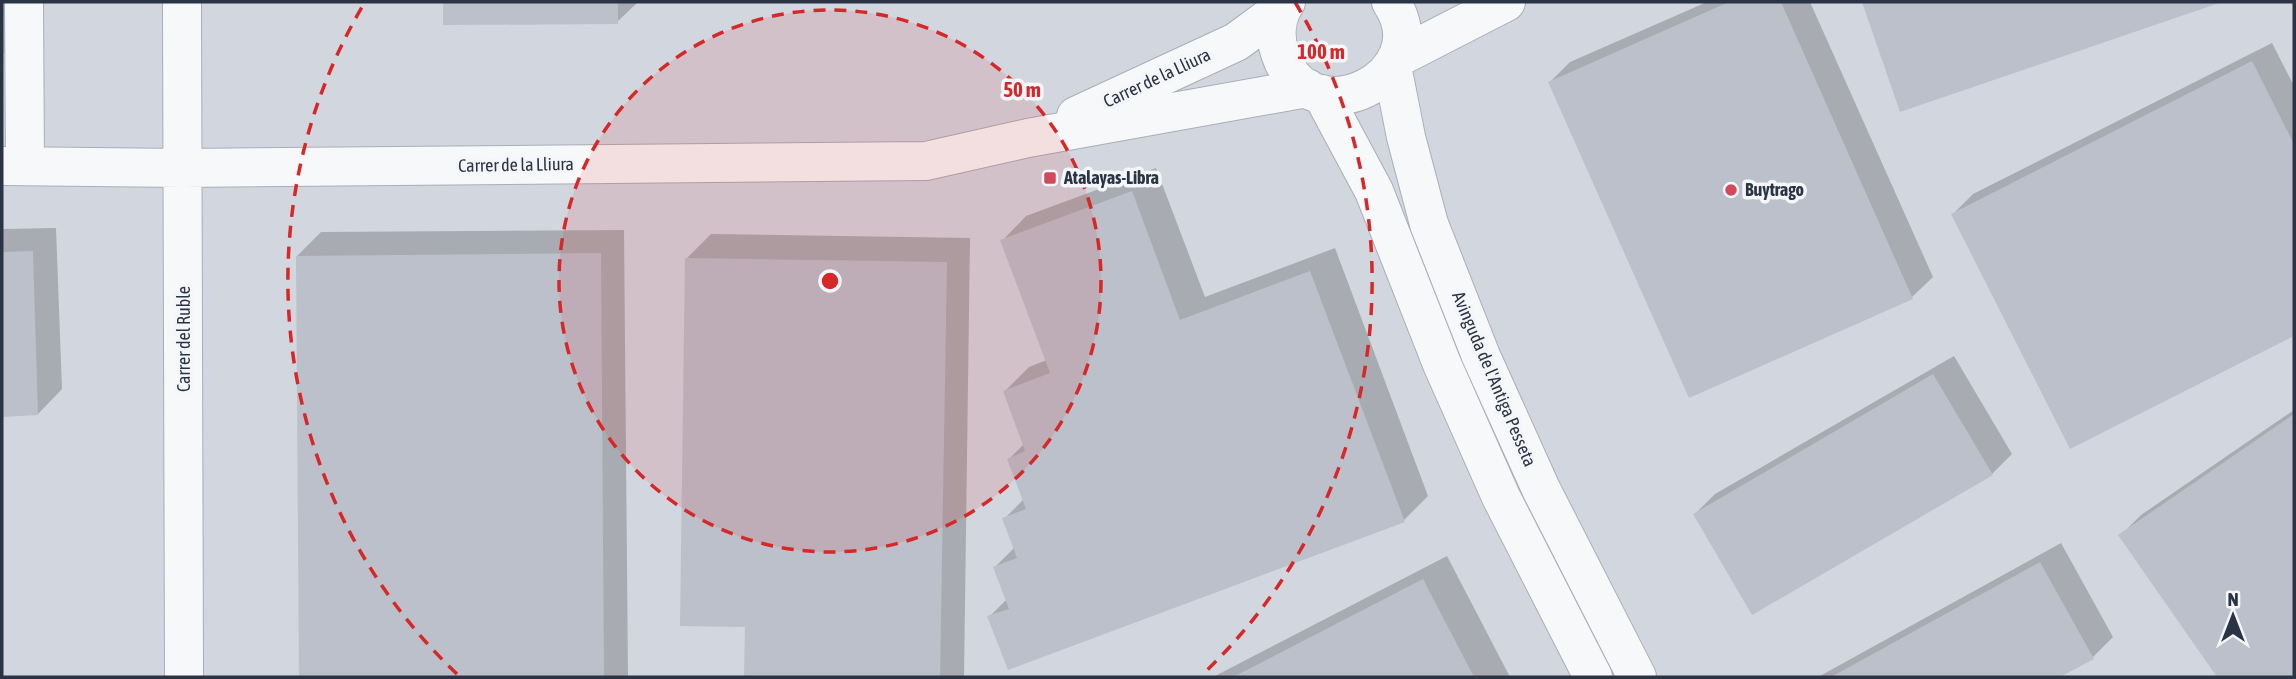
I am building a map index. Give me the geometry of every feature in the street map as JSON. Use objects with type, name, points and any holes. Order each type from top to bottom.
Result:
[{"type":"street","points":[[13,166],[24,2]]},
{"type":"street","name":"Carrer del Ruble","points":[[181,2],[184,677]]},
{"type":"street","name":"Avinguda de l'Antiga Pesseta","points":[[1391,2],[1400,22],[1401,40],[1394,62],[1406,137],[1429,225],[1481,356],[1541,489],[1637,677]]},
{"type":"street","points":[[1394,62],[1506,2]]},
{"type":"street","points":[[1284,4],[1277,26],[1279,53],[1293,77],[1314,91],[1374,191],[1442,364],[1501,497],[1592,677]]},
{"type":"street","name":"Carrer de la Lliura","points":[[1028,138],[1236,42],[1284,4]]},
{"type":"street","name":"Carrer de la Lliura","points":[[13,166],[183,169],[926,161],[1028,138],[1314,91],[1354,94],[1382,79],[1394,62]]},
{"type":"shaded area","points":[[2,2],[2294,2],[2294,677],[2,677]]},
{"type":"building","points":[[2,2],[12,2],[12,53],[2,53]]},
{"type":"building","points":[[443,2],[618,2],[618,24],[443,25]]},
{"type":"building","name":"Buytrago","points":[[1729,2],[1781,2],[1913,299],[1689,398],[1548,82]]},
{"type":"building","points":[[1862,2],[2222,2],[1900,112]]},
{"type":"building","points":[[2252,61],[2294,144],[2294,336],[2070,449],[1951,214]]},
{"type":"building","points":[[1132,191],[1180,320],[1310,271],[1405,522],[1008,670],[987,616],[1009,609],[993,567],[1017,558],[1002,518],[1026,509],[1007,459],[1025,451],[1003,391],[1050,373],[1000,240]]},
{"type":"building","points":[[33,251],[38,415],[2,417],[2,252]]},
{"type":"building","points":[[601,253],[604,677],[299,677],[296,256]]},
{"type":"building","points":[[685,258],[947,262],[940,677],[744,677],[745,627],[680,626]]},
{"type":"building","points":[[1933,374],[1993,475],[1752,615],[1693,514]]},
{"type":"building","points":[[2294,414],[2294,677],[2217,677],[2118,535]]},
{"type":"building","points":[[2040,562],[2094,659],[2060,677],[1831,677]]},
{"type":"building","points":[[1423,579],[1474,677],[1233,677]]},
{"type":"place","name":"Atalayas-Libra","points":[[1050,178]]},
{"type":"place","name":"Buytrago","points":[[1731,190]]}]
